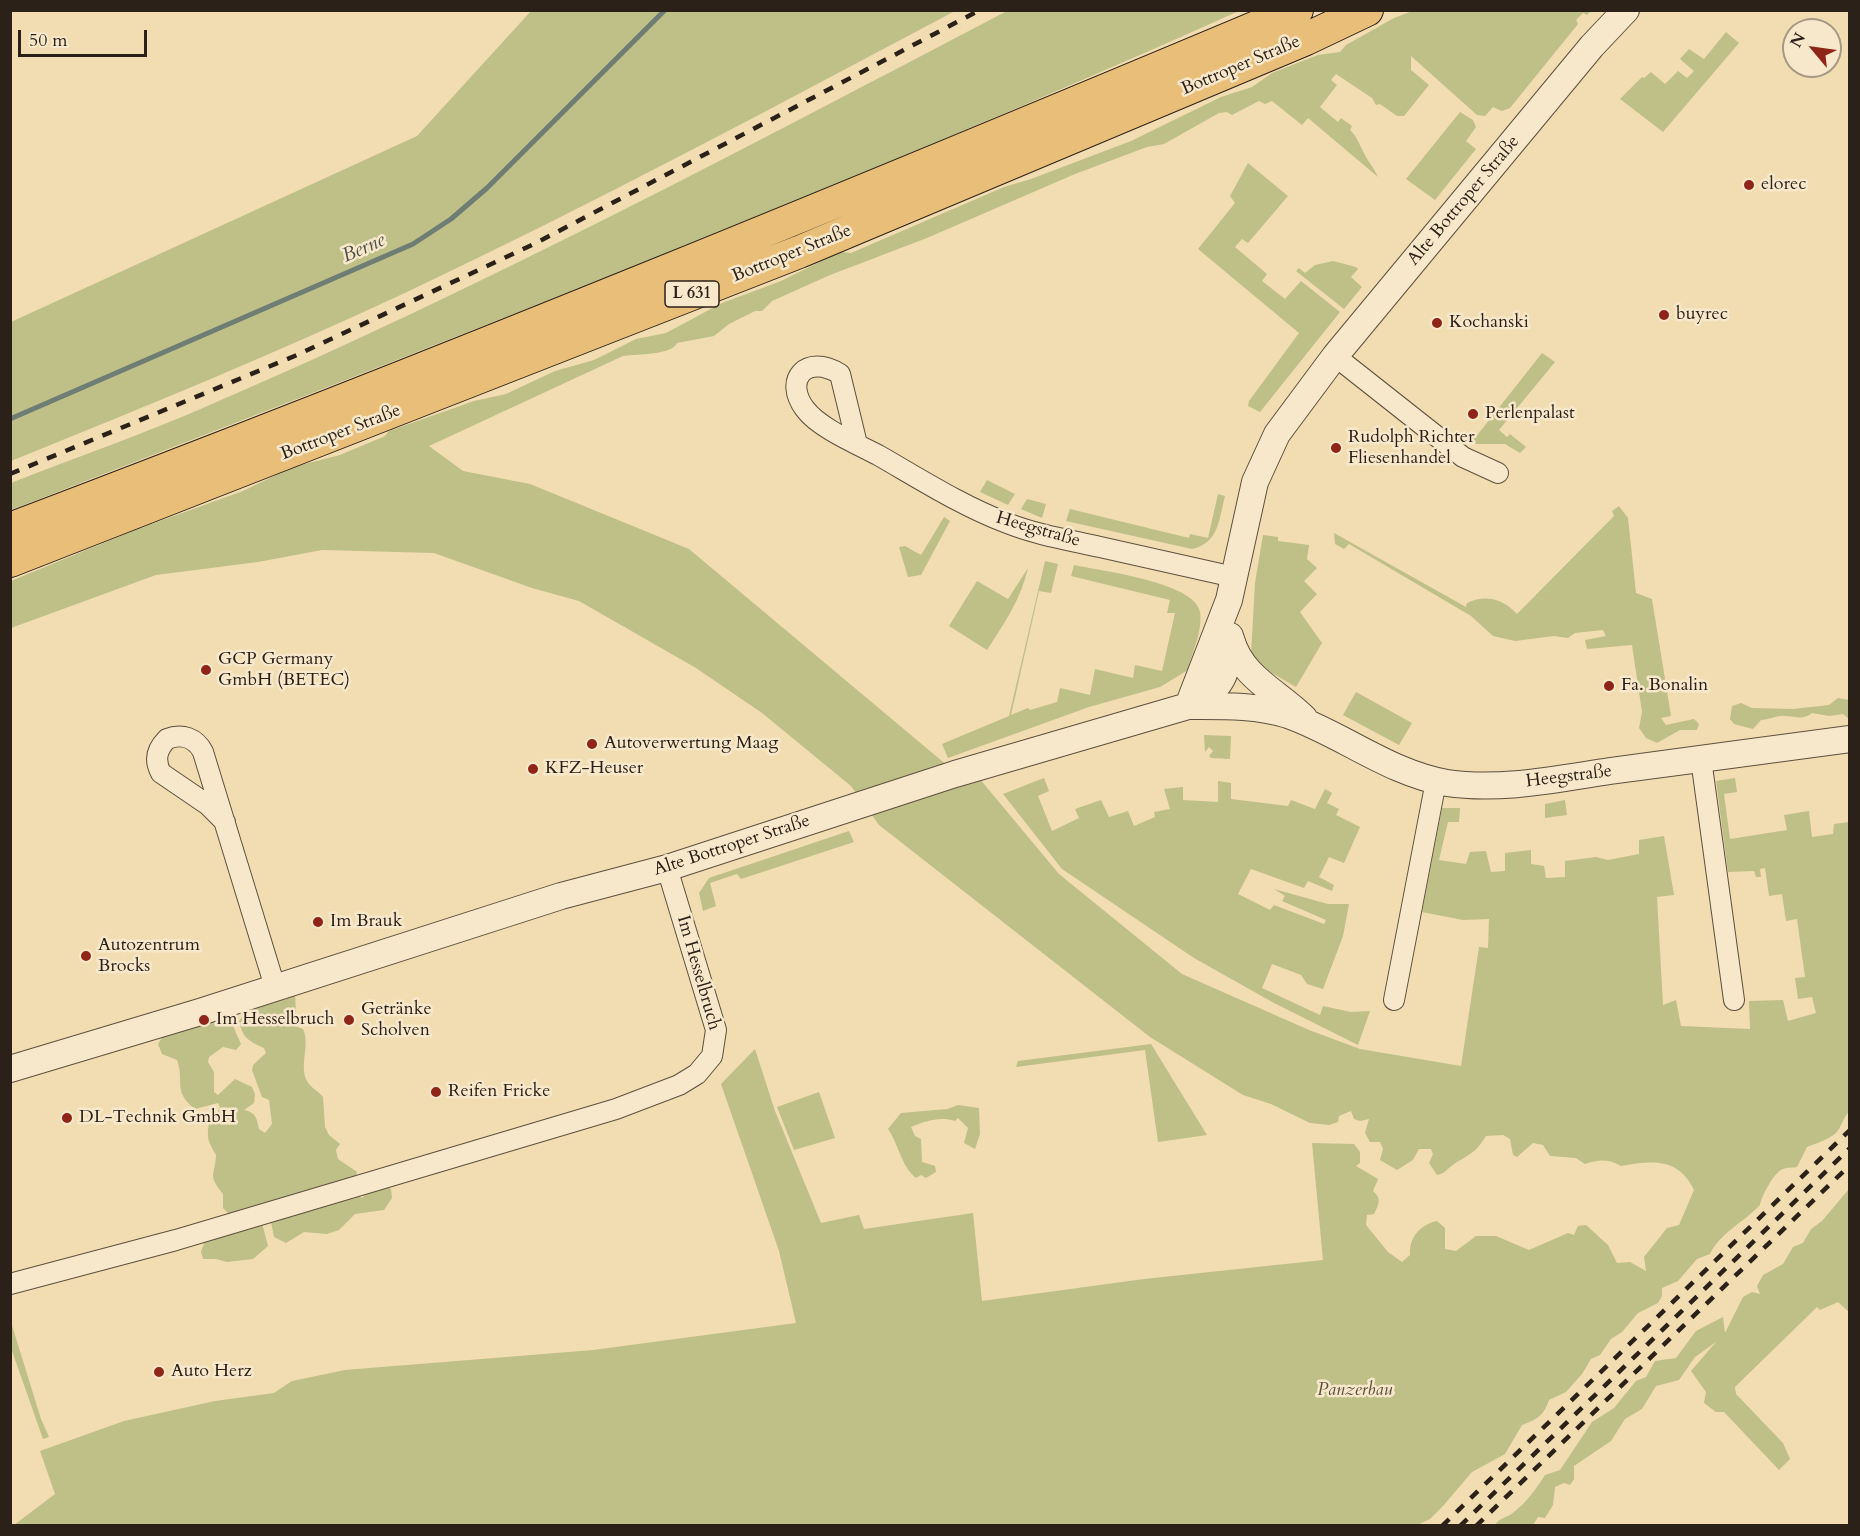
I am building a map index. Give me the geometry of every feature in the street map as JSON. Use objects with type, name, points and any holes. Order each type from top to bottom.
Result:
[{"type":"main road","name":"Bottroper Straße","points":[[10,529],[245,440],[843,200],[1298,10]]},
{"type":"main road","name":"Bottroper Straße","points":[[10,561],[799,252],[1306,39],[1367,10]]},
{"type":"street","name":"Alte Bottroper Straße","points":[[1592,46],[1612,10]]},
{"type":"street","name":"Alte Bottroper Straße","points":[[1188,706],[1232,588],[1262,463],[1293,410],[1335,356],[1592,46],[1626,10]]},
{"type":"street","points":[[1335,356],[1463,457],[1498,474]]},
{"type":"street","name":"Heegstraße","points":[[857,444],[974,508],[1029,531],[1232,588],[1230,636],[1237,656],[1249,674],[1282,697],[1310,724]]},
{"type":"street","name":"Alte Bottroper Straße","points":[[10,1070],[561,896],[667,868],[955,774],[1188,706],[1210,693],[1224,678],[1228,664],[1230,636]]},
{"type":"street","name":"Heegstraße","points":[[1188,706],[1262,709],[1310,724],[1403,770],[1436,781],[1467,784],[1512,784],[1850,739]]},
{"type":"street","points":[[1701,759],[1734,1000]]},
{"type":"street","points":[[1394,1000],[1436,781]]},
{"type":"street","points":[[225,822],[275,987]]},
{"type":"street","name":"Im Hesselbruch","points":[[10,1284],[176,1240],[449,1160],[616,1109],[690,1080],[704,1068],[712,1056],[716,1030],[667,868]]},
{"type":"green space","name":"Panzerbau","points":[[1415,10],[1591,11],[1587,15],[1583,13],[1576,20],[1578,24],[1510,108],[1502,111],[1493,107],[1485,116],[1477,115],[1411,56],[1411,70],[1429,85],[1404,116],[1397,116],[1380,104],[1376,105],[1372,98],[1336,74],[1331,80],[1337,85],[1320,107],[1338,122],[1341,118],[1352,126],[1350,130],[1378,177],[1308,118],[1302,125],[1272,101],[1265,104],[1259,101],[1232,115],[1227,112],[1219,113],[1164,144],[1147,147],[1075,174],[927,238],[830,275],[772,301],[762,311],[755,311],[729,324],[714,336],[677,343],[669,350],[662,352],[623,356],[429,446],[463,471],[530,484],[689,549],[955,772],[974,772],[1059,874],[1182,974],[1309,1030],[1360,1049],[1461,1066],[1479,947],[1488,948],[1489,919],[1463,920],[1422,912],[1442,808],[1460,808],[1459,822],[1448,822],[1439,860],[1466,864],[1470,852],[1486,851],[1491,872],[1505,871],[1505,853],[1531,850],[1531,864],[1544,866],[1546,878],[1565,877],[1565,861],[1596,857],[1608,860],[1639,854],[1639,840],[1664,836],[1674,895],[1657,897],[1663,1005],[1676,1000],[1681,1026],[1750,1029],[1749,1001],[1783,1000],[1788,1021],[1816,1013],[1812,997],[1798,999],[1795,978],[1805,977],[1797,919],[1786,921],[1782,894],[1769,896],[1765,868],[1760,869],[1761,877],[1756,877],[1754,871],[1728,872],[1716,781],[1735,778],[1737,792],[1724,794],[1730,839],[1787,830],[1784,815],[1809,811],[1812,837],[1833,834],[1834,824],[1849,822],[1849,1112],[1839,1129],[1829,1138],[1807,1147],[1797,1167],[1779,1171],[1769,1185],[1760,1205],[1726,1234],[1710,1254],[1697,1259],[1678,1281],[1662,1288],[1662,1296],[1658,1303],[1638,1313],[1622,1332],[1611,1339],[1600,1355],[1591,1359],[1582,1374],[1566,1392],[1549,1400],[1545,1410],[1539,1416],[1522,1425],[1505,1454],[1472,1472],[1430,1519],[1417,1525],[14,1525],[55,1494],[40,1451],[124,1421],[215,1401],[274,1393],[292,1381],[345,1370],[593,1350],[796,1323],[779,1251],[721,1084],[755,1049],[775,1111],[821,1223],[859,1215],[864,1229],[973,1213],[982,1301],[1144,1279],[1323,1260],[1312,1143],[1354,1144],[1360,1152],[1360,1163],[1356,1166],[1378,1179],[1373,1191],[1379,1199],[1378,1204],[1374,1214],[1367,1215],[1366,1225],[1388,1252],[1402,1262],[1410,1255],[1411,1243],[1417,1233],[1425,1225],[1437,1221],[1445,1228],[1445,1249],[1456,1251],[1476,1236],[1496,1236],[1529,1250],[1568,1233],[1574,1235],[1578,1226],[1586,1225],[1608,1245],[1617,1263],[1630,1262],[1646,1271],[1644,1257],[1667,1228],[1679,1225],[1694,1190],[1681,1172],[1664,1164],[1654,1163],[1621,1166],[1604,1160],[1585,1164],[1576,1158],[1550,1156],[1543,1145],[1533,1143],[1517,1157],[1513,1155],[1510,1139],[1503,1135],[1486,1136],[1473,1152],[1437,1175],[1429,1163],[1433,1154],[1431,1149],[1419,1149],[1413,1160],[1397,1170],[1380,1160],[1383,1149],[1380,1142],[1370,1142],[1365,1133],[1369,1119],[1360,1121],[1354,1119],[1351,1111],[1339,1116],[1338,1122],[1329,1125],[1310,1123],[1271,1104],[1243,1095],[1150,1037],[879,825],[851,786],[762,713],[696,668],[579,601],[532,588],[434,553],[322,550],[258,562],[156,575],[11,628],[11,581],[135,530],[243,491],[293,467],[340,455],[385,436],[389,431],[474,401],[506,394],[555,371],[594,360],[636,339],[666,333],[722,303],[781,281],[840,252],[851,253],[1004,187],[1131,141],[1221,97],[1252,87],[1272,73],[1318,55],[1340,52],[1346,45],[1394,18]]},
{"type":"green space","points":[[531,11],[955,11],[751,119],[477,259],[260,358],[11,461],[11,322],[417,136]]},
{"type":"green space","points":[[1007,11],[1239,11],[935,143],[782,206],[474,330],[11,510],[11,483],[187,415],[414,312],[613,215]]},
{"type":"green space","points":[[1726,32],[1739,43],[1663,132],[1620,99],[1642,77],[1644,78],[1651,72],[1665,84],[1678,71],[1687,78],[1694,71],[1680,59],[1689,49],[1704,59]]},
{"type":"green space","points":[[1460,112],[1473,120],[1476,127],[1466,141],[1476,149],[1435,200],[1406,179]]},
{"type":"green space","points":[[1248,163],[1288,196],[1248,243],[1242,239],[1235,247],[1267,274],[1262,281],[1285,299],[1301,281],[1340,312],[1260,412],[1248,406],[1249,401],[1299,333],[1198,249],[1235,203],[1230,196]]},
{"type":"green space","points":[[1333,261],[1358,269],[1351,277],[1362,287],[1344,309],[1296,271],[1299,268],[1305,273],[1315,265]]},
{"type":"green space","points":[[1542,353],[1555,362],[1499,430],[1507,437],[1510,434],[1526,447],[1520,453],[1505,444],[1471,444],[1454,432],[1458,430],[1467,437],[1475,438]]},
{"type":"green space","points":[[987,480],[1015,494],[1008,505],[980,492]]},
{"type":"green space","points":[[1218,494],[1225,496],[1213,536],[1201,546],[1192,549],[1066,521],[1070,509],[1189,538],[1190,534],[1208,538]]},
{"type":"green space","points":[[1027,499],[1046,504],[1042,518],[1021,509]]},
{"type":"green space","points":[[1619,506],[1628,518],[1636,593],[1652,599],[1671,716],[1661,718],[1666,725],[1694,719],[1699,724],[1697,730],[1680,730],[1657,743],[1646,738],[1639,728],[1642,712],[1632,645],[1587,649],[1585,640],[1606,636],[1603,630],[1575,633],[1568,638],[1554,636],[1515,641],[1493,636],[1471,616],[1349,544],[1344,549],[1335,544],[1334,533],[1466,607],[1467,603],[1474,600],[1487,599],[1506,605],[1517,614],[1614,516],[1612,511]]},
{"type":"green space","points":[[944,517],[950,521],[921,575],[908,577],[899,547],[905,546],[921,555]]},
{"type":"green space","points":[[1263,535],[1278,537],[1278,541],[1309,545],[1307,559],[1317,568],[1304,581],[1317,594],[1300,612],[1322,643],[1296,687],[1260,666],[1251,655],[1255,583]]},
{"type":"green space","points":[[1045,561],[1058,564],[1051,593],[1039,591],[1011,715],[1028,708],[1030,710],[1057,702],[1060,688],[1090,695],[1095,669],[1133,678],[1135,665],[1162,671],[1175,613],[1167,613],[1170,600],[1071,576],[1074,565],[1165,586],[1182,593],[1194,602],[1201,619],[1188,670],[1160,687],[1089,707],[948,758],[942,744],[1009,716]]},
{"type":"green space","points":[[1028,568],[1006,621],[987,650],[949,626],[977,581],[1008,599]]},
{"type":"green space","points":[[1356,692],[1412,723],[1399,745],[1343,715]]},
{"type":"green space","points":[[1838,698],[1849,700],[1849,719],[1843,714],[1829,716],[1812,713],[1802,717],[1782,716],[1761,720],[1753,729],[1734,724],[1730,719],[1732,706],[1741,703],[1752,708],[1793,709],[1829,705]]},
{"type":"green space","points":[[1204,735],[1231,736],[1230,759],[1211,758],[1209,756],[1213,751],[1209,747],[1205,752]]},
{"type":"green space","points":[[1044,778],[1049,791],[1038,796],[1052,831],[1079,818],[1075,809],[1101,800],[1109,817],[1128,811],[1134,826],[1155,817],[1154,812],[1170,809],[1164,789],[1183,787],[1183,800],[1218,802],[1218,781],[1231,783],[1231,799],[1288,806],[1291,800],[1315,809],[1325,789],[1332,793],[1327,803],[1339,809],[1336,815],[1360,827],[1344,863],[1329,857],[1319,877],[1334,885],[1332,891],[1308,881],[1304,888],[1251,869],[1238,894],[1270,910],[1274,905],[1324,924],[1326,920],[1282,901],[1285,896],[1274,889],[1328,904],[1349,904],[1343,936],[1323,989],[1307,984],[1301,975],[1272,964],[1262,988],[1320,1015],[1323,1006],[1351,1012],[1370,1011],[1358,1045],[1274,1003],[1194,958],[1062,869],[1003,794]]},
{"type":"green space","points":[[1565,800],[1567,815],[1545,818],[1545,804]]},
{"type":"green space","points":[[849,831],[854,842],[741,879],[737,874],[710,883],[716,906],[703,911],[699,893],[709,878]]},
{"type":"green space","points":[[295,993],[296,1014],[284,1022],[303,1029],[306,1043],[304,1071],[306,1078],[323,1097],[325,1127],[329,1135],[340,1144],[336,1150],[338,1159],[357,1172],[353,1192],[362,1198],[373,1187],[385,1185],[391,1189],[392,1198],[384,1210],[355,1214],[339,1230],[327,1234],[304,1232],[286,1243],[274,1237],[271,1222],[267,1220],[262,1223],[268,1246],[253,1259],[227,1262],[203,1259],[201,1252],[204,1243],[198,1226],[221,1218],[228,1213],[223,1208],[223,1194],[213,1179],[216,1155],[208,1137],[209,1123],[214,1120],[220,1107],[218,1103],[195,1109],[188,1103],[181,1091],[177,1060],[162,1054],[158,1044],[165,1033],[191,1023],[202,1025],[229,1017],[241,1044],[236,1050],[223,1047],[209,1057],[208,1062],[214,1072],[214,1092],[218,1095],[235,1079],[252,1087],[255,1094],[254,1103],[244,1110],[253,1114],[257,1119],[259,1129],[265,1133],[272,1124],[269,1100],[262,1097],[252,1070],[253,1065],[266,1053],[264,1048],[247,1038],[239,1021],[248,1009]]},
{"type":"green space","points":[[1151,1044],[1207,1135],[1158,1142],[1145,1050],[1016,1067],[1018,1061]]},
{"type":"green space","points":[[819,1092],[835,1138],[794,1150],[777,1107]]},
{"type":"green space","points":[[958,1105],[979,1108],[980,1134],[975,1149],[964,1143],[968,1128],[958,1118],[955,1121],[933,1120],[911,1127],[915,1136],[921,1139],[922,1162],[935,1166],[936,1172],[926,1178],[921,1175],[916,1178],[903,1161],[888,1129],[901,1113],[947,1109]]},
{"type":"green space","points":[[1849,1189],[1849,1312],[1838,1302],[1820,1310],[1817,1307],[1735,1387],[1736,1394],[1783,1443],[1790,1459],[1779,1470],[1724,1412],[1716,1412],[1704,1403],[1706,1392],[1691,1371],[1716,1342],[1695,1357],[1679,1380],[1656,1386],[1642,1409],[1625,1419],[1611,1441],[1574,1466],[1574,1479],[1570,1485],[1564,1483],[1555,1487],[1553,1505],[1545,1518],[1538,1517],[1533,1525],[1495,1525],[1523,1504],[1545,1475],[1560,1470],[1592,1422],[1614,1408],[1636,1381],[1646,1377],[1655,1361],[1676,1358],[1696,1331],[1723,1317],[1725,1333],[1743,1297],[1752,1292],[1760,1294],[1757,1286],[1763,1275],[1783,1264],[1793,1247],[1803,1243],[1811,1229],[1822,1221]]},
{"type":"green space","points":[[10,1319],[41,1419],[49,1437],[43,1439],[11,1348]]},
{"type":"waterway","name":"Berne","points":[[10,419],[413,244],[451,219],[487,188],[665,10]]},
{"type":"railway","points":[[10,474],[297,355],[536,243],[980,10]]},
{"type":"railway","points":[[1442,1526],[1850,1130]]},
{"type":"railway","points":[[1460,1526],[1850,1148]]},
{"type":"railway","points":[[1476,1526],[1850,1165]]},
{"type":"place","name":"elorec","points":[[1749,185]]},
{"type":"place","name":"buyrec","points":[[1664,315]]},
{"type":"place","name":"Kochanski","points":[[1437,323]]},
{"type":"place","name":"Perlenpalast","points":[[1473,414]]},
{"type":"place","name":"Rudolph Richter Fliesenhandel","points":[[1336,448]]},
{"type":"place","name":"GCP Germany GmbH (BETEC)","points":[[206,670]]},
{"type":"place","name":"Fa. Bonalin","points":[[1609,686]]},
{"type":"place","name":"Autoverwertung Maag","points":[[592,744]]},
{"type":"place","name":"KFZ-Heuser","points":[[533,769]]},
{"type":"place","name":"Im Brauk","points":[[318,922]]},
{"type":"place","name":"Autozentrum Brocks","points":[[86,956]]},
{"type":"place","name":"Im Hesselbruch","points":[[204,1020]]},
{"type":"place","name":"Getränke Scholven","points":[[349,1020]]},
{"type":"place","name":"Reifen Fricke","points":[[436,1092]]},
{"type":"place","name":"DL-Technik GmbH","points":[[67,1118]]},
{"type":"place","name":"Auto Herz","points":[[159,1372]]}]
